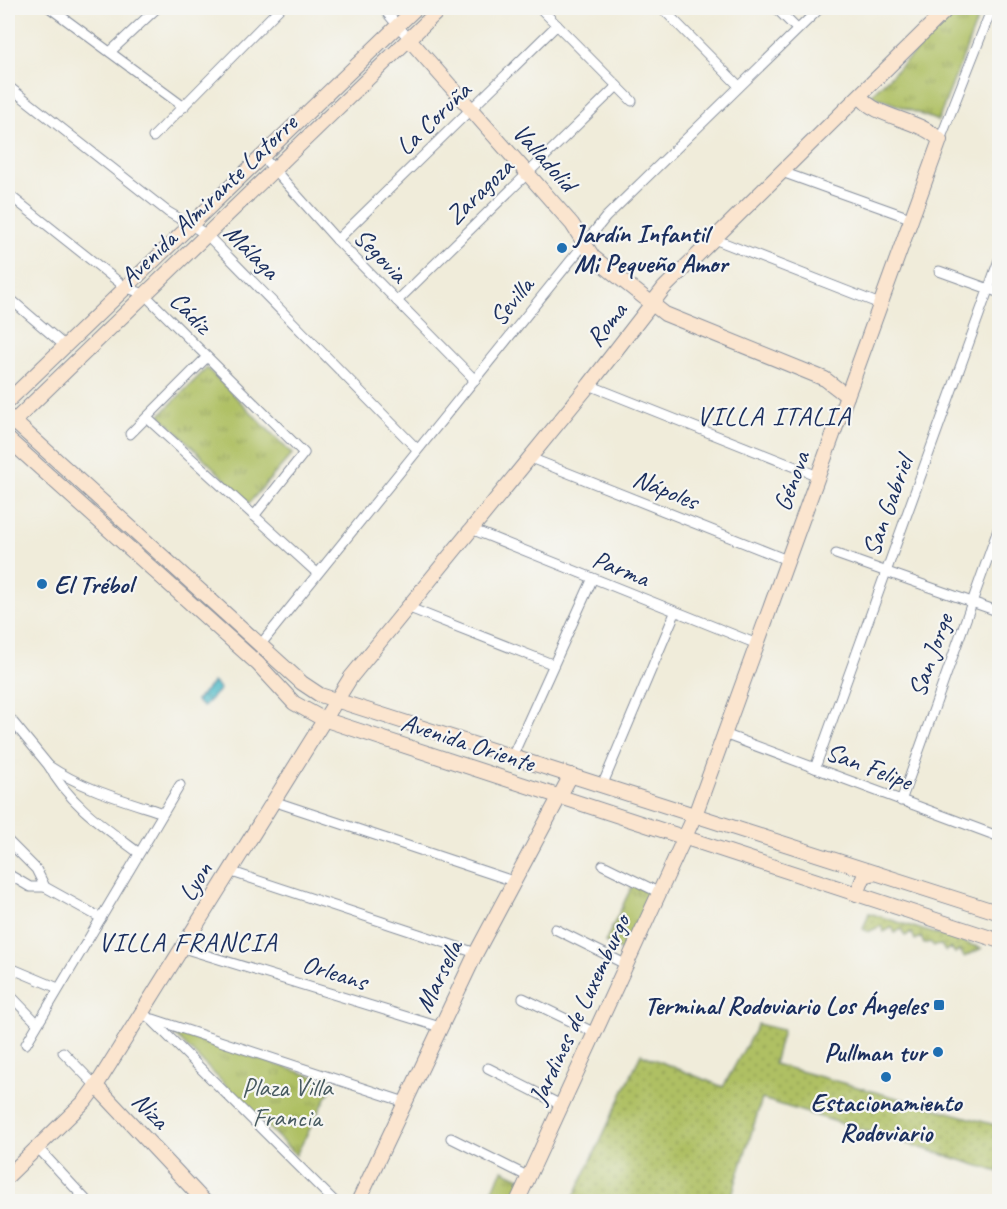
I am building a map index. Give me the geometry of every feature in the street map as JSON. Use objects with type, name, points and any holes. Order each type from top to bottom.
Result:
[{"type":"street","points":[[8,13],[11,8]]},
{"type":"street","points":[[50,8],[184,107]]},
{"type":"street","points":[[110,52],[157,8]]},
{"type":"street","points":[[153,137],[280,8]]},
{"type":"street","name":"Valladolid","points":[[383,8],[572,224],[593,257],[651,304],[695,328],[825,379],[847,396]]},
{"type":"street","name":"Avenida Almirante Latorre","points":[[8,401],[416,8]]},
{"type":"street","name":"Avenida Almirante Latorre","points":[[9,422],[441,8]]},
{"type":"street","points":[[540,8],[632,101]]},
{"type":"street","points":[[662,8],[738,85]]},
{"type":"street","points":[[776,8],[797,29]]},
{"type":"street","name":"Sevilla","points":[[261,644],[606,217],[738,85],[820,8]]},
{"type":"street","name":"Roma","points":[[334,699],[528,457],[589,385],[651,304],[948,8]]},
{"type":"street","name":"Génova","points":[[686,838],[910,219],[993,8]]},
{"type":"street","name":"La Coruña","points":[[337,240],[557,25]]},
{"type":"street","name":"Málaga","points":[[8,86],[168,212],[206,234],[417,449]]},
{"type":"street","name":"Zaragoza","points":[[397,301],[617,86]]},
{"type":"street","points":[[860,96],[869,105],[929,129],[940,140]]},
{"type":"street","name":"Segovia","points":[[261,156],[337,240],[475,380]]},
{"type":"street","points":[[782,172],[910,219]]},
{"type":"street","name":"Cádiz","points":[[8,194],[125,287],[144,294],[304,453],[254,516]]},
{"type":"street","points":[[714,239],[880,304]]},
{"type":"street","name":"San Gabriel","points":[[815,768],[999,257]]},
{"type":"street","points":[[939,271],[999,293]]},
{"type":"street","points":[[8,297],[65,346]]},
{"type":"street","points":[[130,434],[206,358]]},
{"type":"street","points":[[589,385],[818,476]]},
{"type":"street","points":[[147,418],[317,573]]},
{"type":"street","name":"Avenida Oriente","points":[[9,422],[311,690],[999,913]]},
{"type":"street","name":"Avenida Oriente","points":[[8,440],[258,664],[294,703],[323,719],[999,941]]},
{"type":"street","name":"Nápoles","points":[[528,457],[787,560]]},
{"type":"street","name":"San Jorge","points":[[901,801],[999,524]]},
{"type":"street","name":"Parma","points":[[471,529],[592,580],[757,644]]},
{"type":"street","points":[[837,554],[999,612]]},
{"type":"street","points":[[512,757],[552,664],[592,580]]},
{"type":"street","points":[[407,607],[552,664]]},
{"type":"street","points":[[602,786],[675,613]]},
{"type":"street","name":"Lyon","points":[[8,1176],[85,1101],[147,1016],[183,948],[334,699]]},
{"type":"street","points":[[8,716],[70,796],[139,854]]},
{"type":"street","name":"San Felipe","points":[[724,734],[999,837]]},
{"type":"street","points":[[49,766],[75,782],[163,813]]},
{"type":"street","name":"Marsella","points":[[358,1202],[476,953],[571,776]]},
{"type":"street","points":[[26,1044],[180,785]]},
{"type":"street","points":[[273,801],[513,881]]},
{"type":"street","name":"Jardines de Luxemburgo","points":[[518,1202],[625,964],[686,838]]},
{"type":"street","points":[[8,842],[36,869],[45,887]]},
{"type":"street","points":[[603,865],[660,893]]},
{"type":"street","points":[[229,871],[476,953]]},
{"type":"street","points":[[857,894],[864,876],[875,873]]},
{"type":"street","points":[[8,874],[30,887],[45,887],[101,918]]},
{"type":"street","points":[[555,929],[625,964]]},
{"type":"street","name":"Orleans","points":[[183,948],[440,1027]]},
{"type":"street","points":[[8,968],[58,988]]},
{"type":"street","points":[[8,993],[37,1023]]},
{"type":"street","points":[[523,998],[594,1032]]},
{"type":"street","points":[[147,1016],[405,1102]]},
{"type":"street","points":[[147,1016],[335,1202]]},
{"type":"street","name":"Niza","points":[[63,1052],[205,1202]]},
{"type":"street","points":[[488,1068],[561,1105]]},
{"type":"street","points":[[451,1138],[529,1177]]},
{"type":"street","points":[[38,1148],[88,1202]]},
{"type":"green space","points":[[960,8],[982,8],[938,121],[871,95]]},
{"type":"green space","points":[[207,368],[292,454],[249,503],[160,415]]},
{"type":"green space","points":[[633,884],[654,895],[629,955],[605,942]]},
{"type":"green space","points":[[869,913],[982,948],[964,957],[960,950],[955,953],[951,948],[945,951],[941,945],[934,946],[930,942],[924,944],[921,937],[915,940],[912,933],[905,936],[901,929],[895,933],[892,927],[884,932],[881,926],[868,932],[863,929]]},
{"type":"green space","points":[[758,1024],[783,1030],[774,1064],[999,1126],[999,1172],[762,1099],[730,1201],[572,1201],[641,1054],[723,1087]]},
{"type":"green space","name":"Plaza Villa Francia","points":[[171,1031],[334,1083],[296,1155]]},
{"type":"green space","points":[[503,1170],[524,1180],[514,1201],[486,1202]]},
{"type":"water","points":[[213,682],[220,689],[203,707],[196,701]]},
{"type":"place","name":"Jardín Infantil Mi Pequeño Amor","points":[[562,248]]},
{"type":"place","name":"El Trébol","points":[[42,584]]},
{"type":"place","name":"Terminal Rodoviario Los Ángeles","points":[[939,1005]]},
{"type":"place","name":"Pullman tur","points":[[938,1052]]},
{"type":"place","name":"Estacionamiento Rodoviario","points":[[886,1077]]},
{"type":"district","name":"VILLA ITALIA","points":[[774,416]]},
{"type":"district","name":"VILLA FRANCIA","points":[[188,942]]}]
